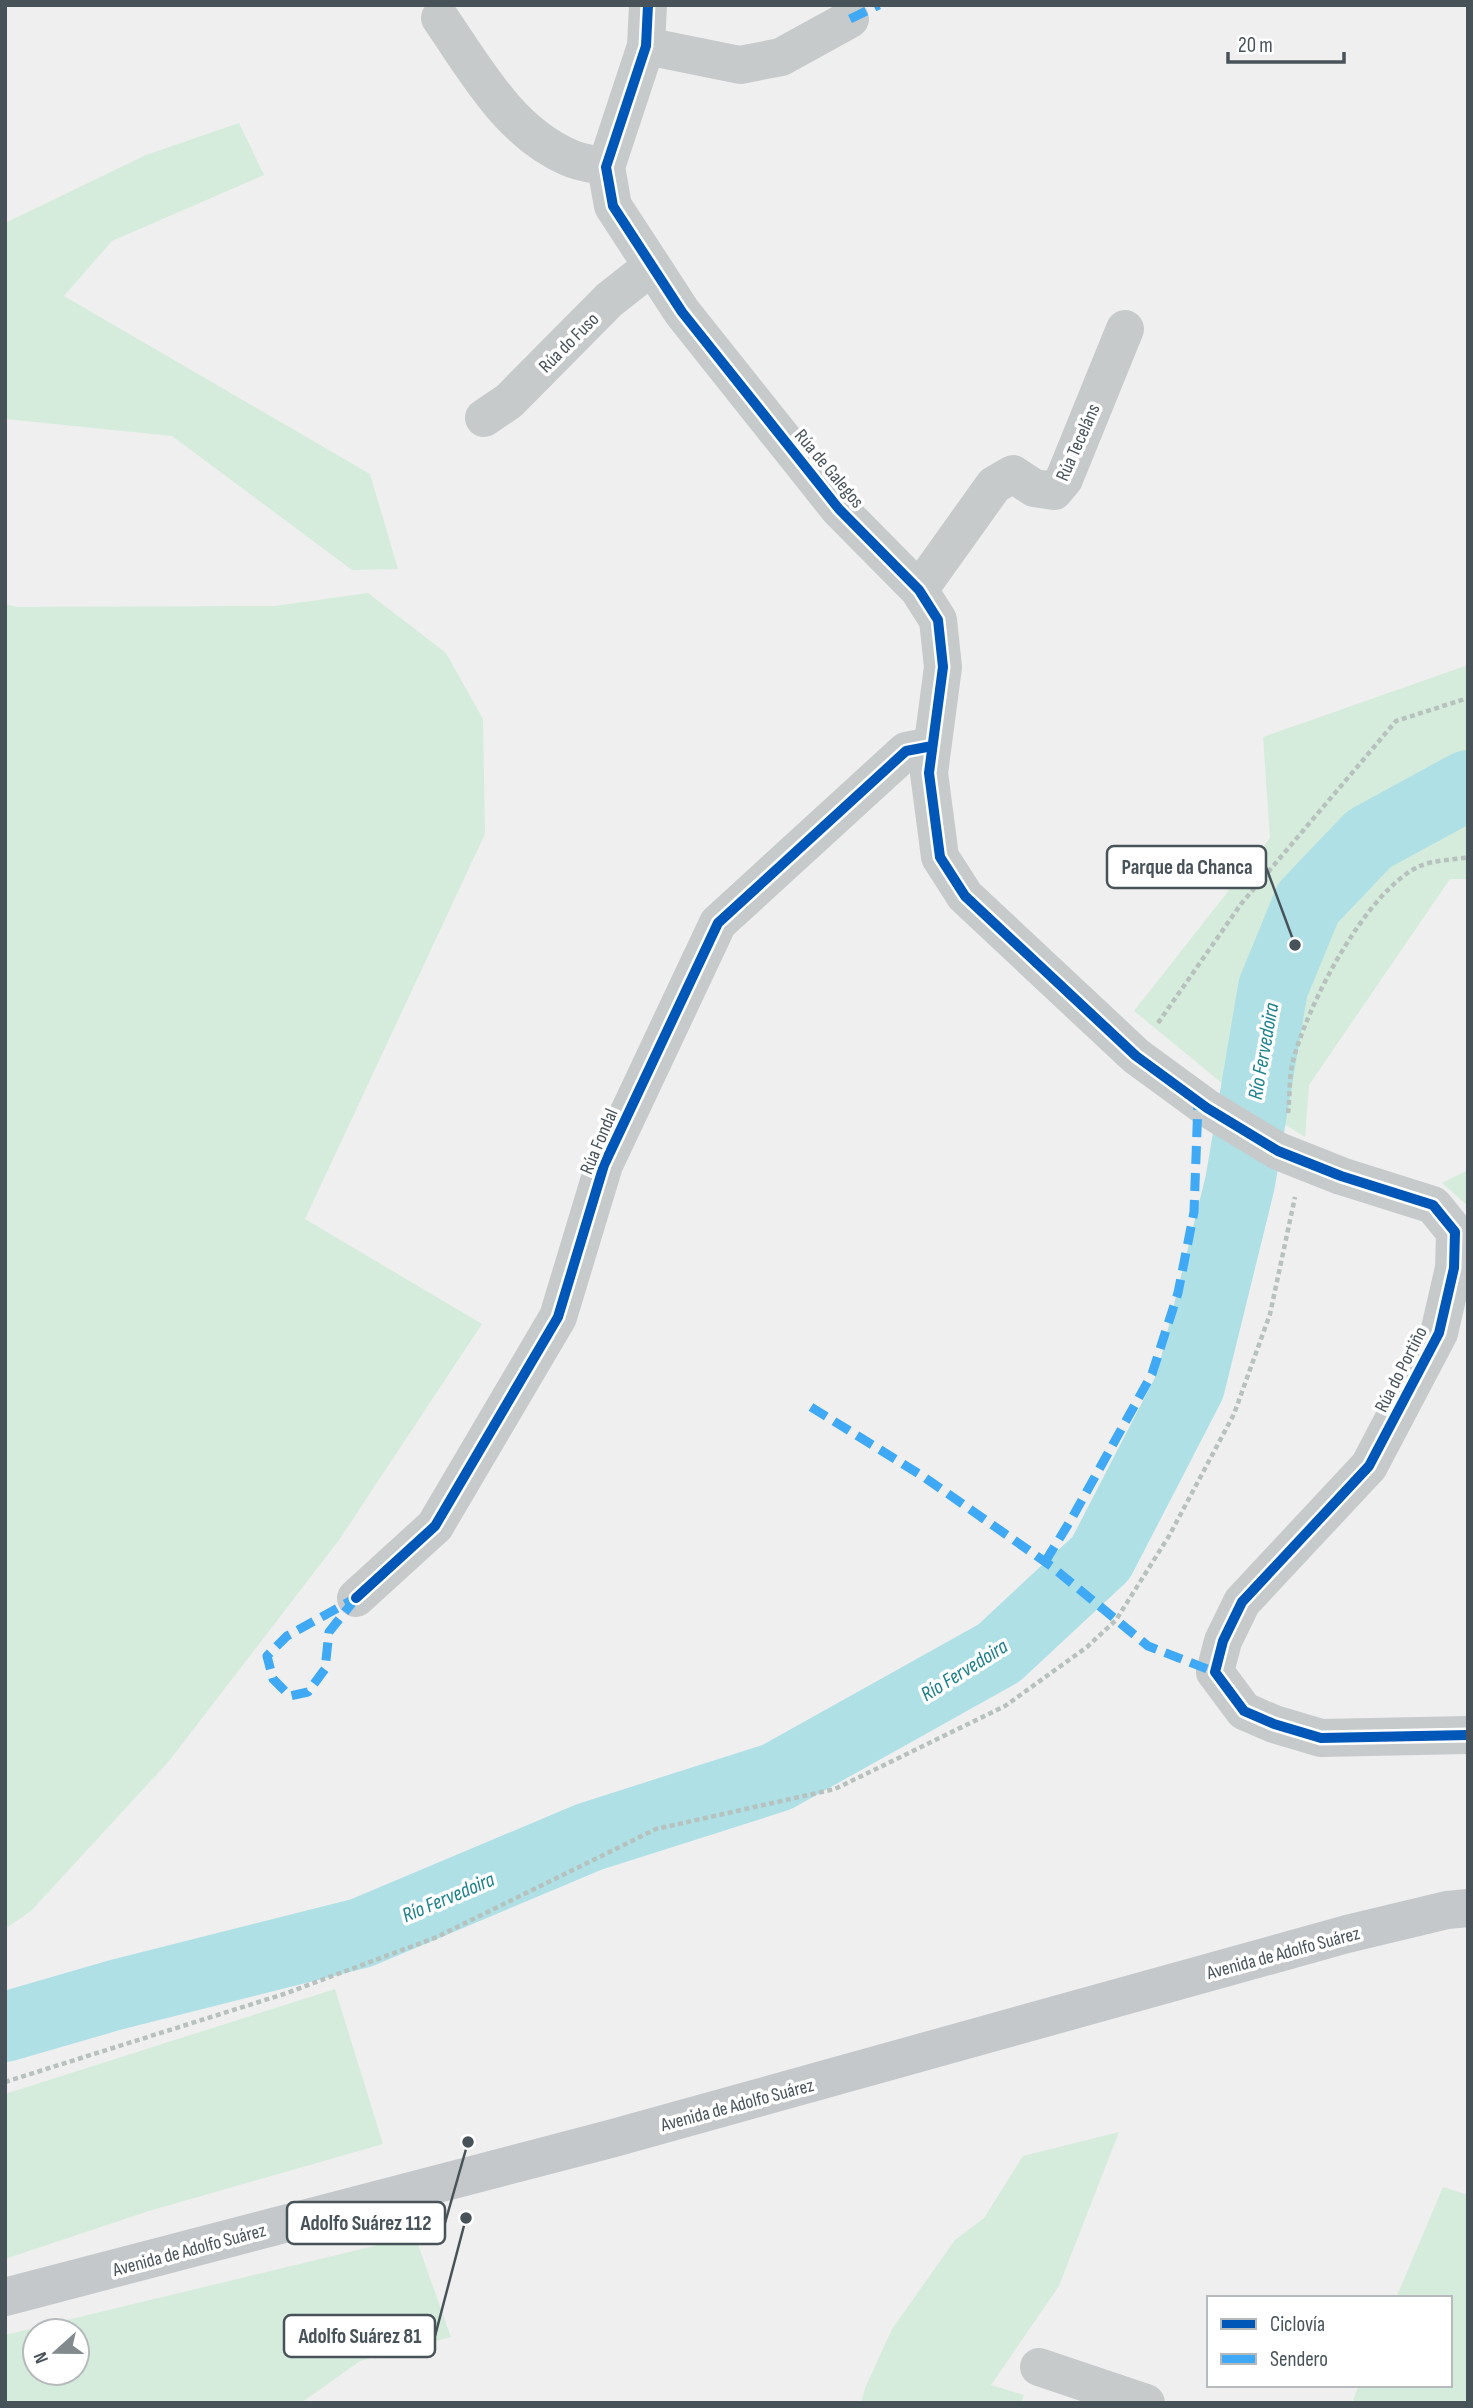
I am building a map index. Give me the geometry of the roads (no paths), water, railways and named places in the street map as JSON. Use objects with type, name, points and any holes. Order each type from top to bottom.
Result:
[{"type":"main road","name":"Avenida de Adolfo Suárez","points":[[5,2297],[610,2139],[1348,1934],[1447,1910],[1468,1908]]},
{"type":"street","name":"Rúa de Galegos","points":[[648,5],[646,47],[606,167],[613,206],[682,313],[839,509],[919,590],[937,620],[943,667],[929,773],[940,857],[965,896],[1020,950]]},
{"type":"street","points":[[440,18],[505,111],[546,146],[572,159],[606,167]]},
{"type":"street","points":[[646,47],[740,65],[781,57],[850,19]]},
{"type":"street","name":"Rúa do Fuso","points":[[484,418],[509,401],[609,300],[652,266]]},
{"type":"street","name":"Rúa Teceláns","points":[[919,590],[994,485],[1013,474],[1034,488],[1054,491],[1064,478],[1125,329]]},
{"type":"street","name":"Rúa Fondal","points":[[356,1598],[435,1526],[558,1317],[604,1165],[718,923],[905,751],[932,746]]},
{"type":"street","name":"Rúa do Portiño","points":[[1020,950],[1136,1056],[1206,1108],[1289,1155],[1341,1176],[1433,1205],[1455,1231],[1454,1268],[1439,1332],[1369,1466],[1242,1602],[1223,1641],[1215,1672],[1244,1711],[1321,1738],[1468,1735]]},
{"type":"street","points":[[1039,2367],[1146,2403]]},
{"type":"waterway","name":"Río Fervedoira","points":[[5,2027],[115,1995],[361,1933],[589,1837],[777,1777],[999,1653],[1101,1558],[1190,1386],[1240,1183],[1273,988],[1308,903],[1369,839],[1468,785]]},
{"type":"place","name":"Parque da Chanca","points":[[1295,945]]},
{"type":"place","name":"Adolfo Suárez 112","points":[[468,2142]]},
{"type":"place","name":"Adolfo Suárez 81","points":[[466,2218]]}]
